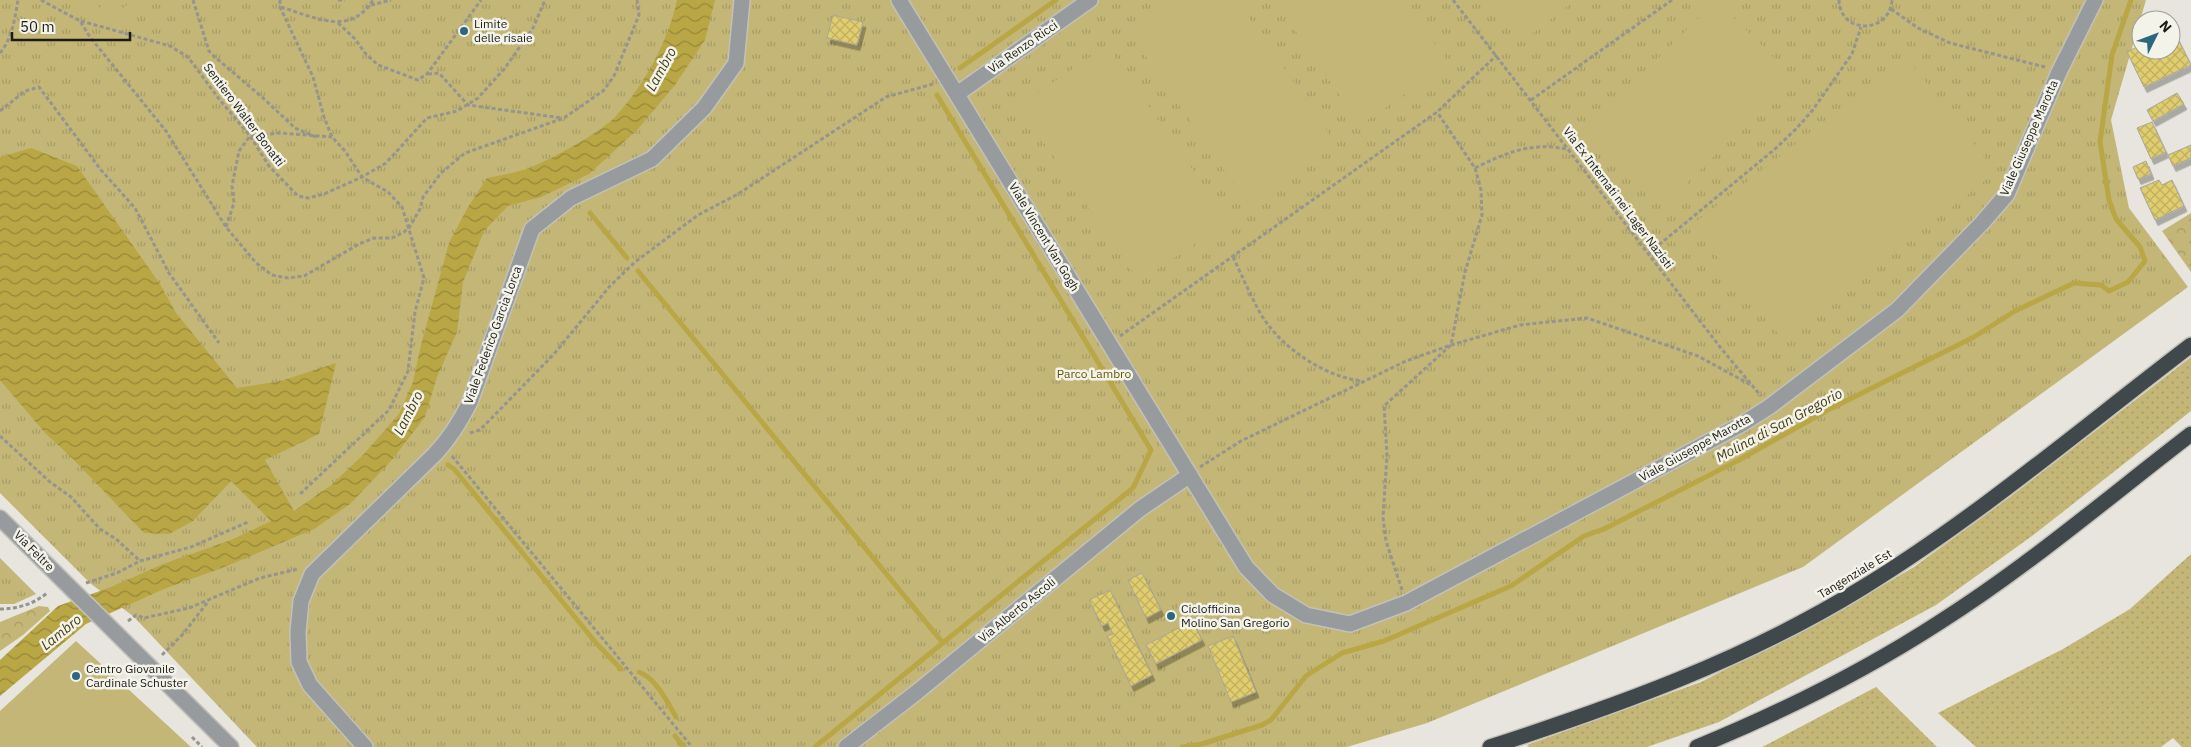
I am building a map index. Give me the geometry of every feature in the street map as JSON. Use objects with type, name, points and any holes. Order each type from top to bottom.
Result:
[{"type":"highway","name":"Tangenziale Est","points":[[1490,747],[1593,714],[1649,693],[1760,644],[1820,613],[1922,550],[2191,345]]},
{"type":"highway","points":[[1698,747],[1797,703],[1860,670],[1940,622],[2081,520],[2191,434]]},
{"type":"street","name":"Viale Federico Garcia Lorca","points":[[366,747],[310,685],[299,662],[298,632],[301,601],[312,574],[446,442],[470,402],[532,230],[572,198],[652,159],[704,108],[736,63],[742,0]]},
{"type":"street","name":"Viale Vincent Van Gogh","points":[[899,0],[1190,475]]},
{"type":"street","name":"Via Renzo Ricci","points":[[953,88],[1090,0]]},
{"type":"street","name":"Viale Giuseppe Marotta","points":[[1190,475],[1246,567],[1272,595],[1306,616],[1350,624],[1406,603],[1742,424],[1769,407],[1897,310],[1982,223],[2007,194],[2058,72],[2095,0]]},
{"type":"street","name":"Via Alberto Ascoli","points":[[846,747],[917,692],[1140,509],[1190,475]]},
{"type":"street","name":"Via Feltre","points":[[0,518],[231,747]]},
{"type":"path","points":[[0,54],[14,21],[18,0]]},
{"type":"path","name":"Sentiero Walter Bonatti","points":[[41,0],[80,21],[170,46],[188,57],[219,99],[250,136],[270,166],[298,196],[308,198],[324,194],[362,177]]},
{"type":"path","points":[[194,0],[209,51],[264,98],[295,128],[316,137]]},
{"type":"path","points":[[280,0],[280,7],[312,76],[332,137],[345,151],[362,177],[388,192],[402,207],[424,278],[416,312],[408,371],[389,410],[299,495]]},
{"type":"path","points":[[338,0],[345,0]]},
{"type":"path","points":[[369,0],[370,5]]},
{"type":"path","points":[[338,23],[360,15],[373,0]]},
{"type":"path","points":[[370,5],[391,0]]},
{"type":"path","points":[[280,7],[338,23],[355,38],[378,65],[400,75],[418,80],[427,74],[482,0]]},
{"type":"path","points":[[362,177],[386,163],[427,118],[458,111],[490,86],[533,28],[545,0]]},
{"type":"path","points":[[80,21],[90,37],[166,131],[226,227],[256,263],[272,275],[288,278],[304,276],[359,244],[374,238],[392,238],[409,228],[420,210],[423,197],[437,179],[465,153],[564,118],[603,91],[614,76],[639,15],[637,0]]},
{"type":"path","name":"Via Ex Internati nei Lager Nazisti","points":[[1453,0],[1497,54],[1648,253],[1769,407]]},
{"type":"path","points":[[1531,100],[1672,0]]},
{"type":"path","points":[[1839,0],[1841,12],[1846,19],[1861,27],[1876,25],[1887,16],[1891,9],[1892,0]]},
{"type":"path","points":[[1891,9],[1918,28],[1950,43],[2043,66],[2058,72]]},
{"type":"path","points":[[1648,253],[1775,149],[1795,130],[1812,111],[1852,54],[1861,27]]},
{"type":"path","points":[[1109,343],[1437,112],[1497,54]]},
{"type":"path","points":[[427,74],[439,73],[468,105],[564,118]]},
{"type":"path","points":[[0,111],[24,91],[39,87],[101,170],[135,208],[169,273],[219,343]]},
{"type":"path","points":[[692,747],[446,442],[480,430],[554,354],[610,286],[635,262],[698,215],[738,194],[886,97],[953,88]]},
{"type":"path","points":[[1406,603],[1386,541],[1383,518],[1387,455],[1384,406],[1451,345],[1465,272],[1482,215],[1481,190],[1475,168],[1437,112]]},
{"type":"path","points":[[226,227],[234,203],[232,186],[239,152],[250,136],[280,133],[332,137]]},
{"type":"path","points":[[1475,168],[1496,157],[1529,146],[1553,146],[1570,150]]},
{"type":"path","points":[[1233,257],[1268,325],[1295,352],[1349,380],[1364,381]]},
{"type":"path","points":[[1190,475],[1241,442],[1406,361],[1520,324],[1587,318],[1698,356],[1750,385]]},
{"type":"path","points":[[0,436],[50,482],[71,497],[100,529],[116,539],[140,561]]},
{"type":"path","points":[[68,584],[90,583],[117,573],[140,561],[191,547],[248,522]]},
{"type":"path","points":[[128,621],[136,614],[144,618],[153,617],[207,602],[260,578],[302,569],[317,569]]},
{"type":"path","points":[[0,609],[14,609],[40,599],[47,592]]},
{"type":"path","points":[[162,655],[183,634],[207,602]]},
{"type":"path","points":[[192,737],[202,747]]},
{"type":"green space","name":"Parco Lambro","points":[[0,0],[2146,0],[2143,10],[2131,10],[2131,51],[2111,120],[2129,208],[2188,287],[1803,567],[1427,723],[1347,747],[257,747],[134,617],[90,583],[0,493]]},
{"type":"green space","points":[[85,0],[95,0],[103,14],[108,17],[135,0],[150,0],[109,26],[100,24]]},
{"type":"green space","points":[[1169,0],[1237,0],[1336,144],[1248,205],[1127,29]]},
{"type":"green space","points":[[1274,0],[1404,0],[1449,64],[1360,125]]},
{"type":"green space","points":[[1499,0],[1575,0],[1523,41],[1493,5]]},
{"type":"green space","points":[[1716,0],[1793,77],[1665,205],[1588,129]]},
{"type":"green space","points":[[1107,45],[1228,221],[1139,282],[1019,106]]},
{"type":"green space","points":[[1906,57],[1996,172],[1783,340],[1692,225]]},
{"type":"green space","points":[[2191,213],[2191,272],[2162,231]]},
{"type":"green space","points":[[2191,357],[2191,411],[2036,533],[1936,605],[1719,722],[1647,747],[1529,747],[1527,745],[1701,682],[1839,611],[1914,567],[2010,497]]},
{"type":"green space","points":[[2191,554],[2191,747],[2182,747],[2173,738],[2161,747],[1976,747],[1938,713],[2063,649],[2130,609]]},
{"type":"green space","points":[[0,558],[36,594],[14,604],[0,604]]},
{"type":"green space","points":[[39,606],[48,607],[50,611],[23,635],[0,651],[0,622]]},
{"type":"green space","name":"Centro Giovanile Cardinale Schuster","points":[[76,641],[191,747],[0,747],[0,711]]},
{"type":"green space","points":[[1876,687],[1937,747],[1762,747],[1770,743]]},
{"type":"water","name":"Lambro","points":[[677,0],[715,0],[705,40],[675,85],[638,129],[589,174],[541,197],[508,206],[484,231],[463,282],[457,332],[437,377],[425,417],[391,461],[350,504],[314,529],[227,566],[164,589],[86,624],[0,696],[0,660],[58,606],[111,587],[163,564],[231,540],[271,521],[231,481],[193,521],[169,534],[144,533],[72,458],[45,433],[0,380],[0,157],[31,148],[77,166],[160,284],[176,313],[237,388],[281,381],[336,363],[319,434],[265,460],[294,511],[330,486],[363,455],[399,414],[413,382],[421,345],[449,243],[468,207],[487,178],[520,171],[563,152],[600,129],[616,116],[636,91],[654,62],[668,31]]},
{"type":"building","points":[[833,15],[863,22],[857,45],[827,38]]},
{"type":"building","points":[[2181,45],[2191,65],[2144,87],[2127,52],[2131,50],[2131,60],[2181,60]]},
{"type":"building","points":[[2177,93],[2184,104],[2153,121],[2147,110]]},
{"type":"building","points":[[2152,122],[2166,152],[2151,159],[2137,128]]},
{"type":"building","points":[[2191,145],[2191,158],[2173,166],[2168,155]]},
{"type":"building","points":[[2146,161],[2151,174],[2138,179],[2133,167]]},
{"type":"building","points":[[2159,180],[2162,185],[2172,180],[2184,206],[2155,220],[2140,188]]},
{"type":"building","points":[[1142,573],[1161,610],[1146,618],[1128,580]]},
{"type":"building","points":[[1110,590],[1152,675],[1131,686],[1107,636],[1113,634],[1108,623],[1102,626],[1089,600]]},
{"type":"building","points":[[1192,621],[1202,640],[1156,664],[1146,645]]},
{"type":"building","points":[[1233,636],[1256,692],[1231,702],[1208,646]]},
{"type":"waterway","points":[[960,68],[1056,0]]},
{"type":"waterway","name":"Molina di San Gregorio","points":[[1182,747],[1202,744],[1262,725],[1271,720],[1306,676],[1342,653],[1384,641],[1511,586],[1584,536],[1604,529],[1739,460],[1828,410],[1974,337],[2015,311],[2074,283],[2101,285],[2109,291],[2128,282],[2145,261],[2140,247],[2116,219],[2109,200],[2100,142],[2112,55],[2131,0]]},
{"type":"waterway","points":[[815,747],[1133,488],[1151,450],[937,95]]},
{"type":"waterway","points":[[590,213],[627,258]]},
{"type":"waterway","points":[[638,271],[943,643]]},
{"type":"waterway","points":[[448,465],[454,469],[596,643],[621,669]]},
{"type":"waterway","points":[[639,672],[656,685],[676,717]]},
{"type":"waterway","points":[[675,736],[684,747]]},
{"type":"place","name":"Limite delle risaie","points":[[464,31]]},
{"type":"place","name":"Ciclofficina Molino San Gregorio","points":[[1171,616]]},
{"type":"place","name":"Centro Giovanile Cardinale Schuster","points":[[76,676]]}]
